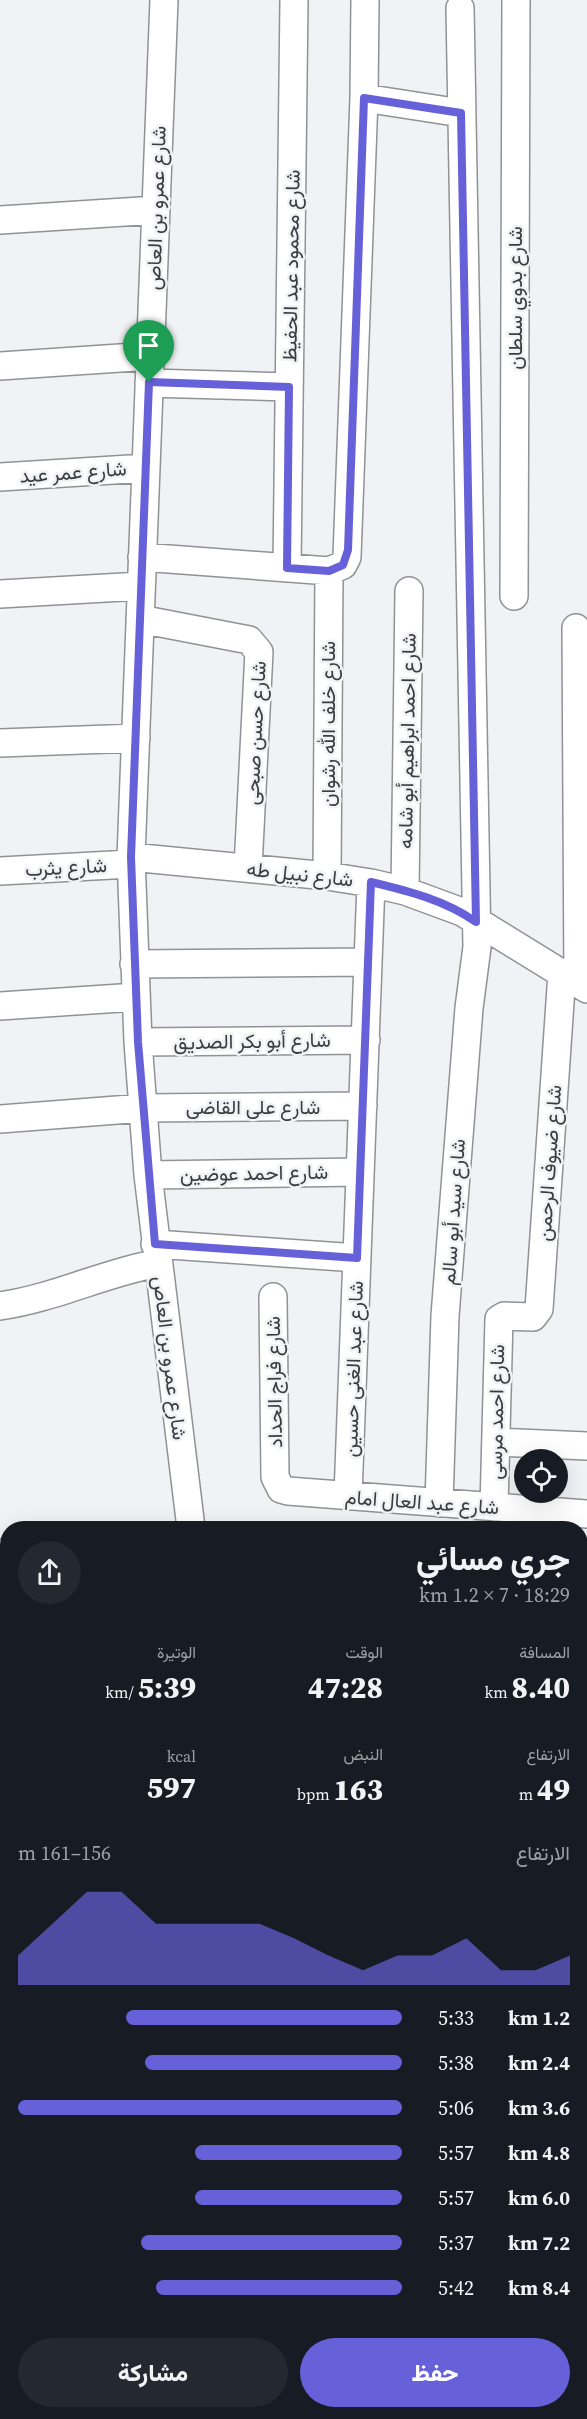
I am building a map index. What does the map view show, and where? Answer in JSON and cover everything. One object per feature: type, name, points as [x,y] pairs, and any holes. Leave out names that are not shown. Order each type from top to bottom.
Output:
[{"type":"street","name":"شارع عمرو بن العاص","points":[[164,0],[131,860],[142,1108],[157,1253],[190,1521]]},
{"type":"street","name":"شارع محمود عبد الحفيظ","points":[[287,568],[294,0]]},
{"type":"street","points":[[142,557],[329,571],[343,565],[348,550],[364,98],[365,0]]},
{"type":"street","name":"شارع بدوي سلطان","points":[[514,596],[516,0]]},
{"type":"street","name":"شارع سيد أبو سالم","points":[[439,1503],[445,1316],[469,1008],[477,947],[460,8]]},
{"type":"street","points":[[364,98],[461,113]]},
{"type":"street","points":[[0,220],[156,210]]},
{"type":"street","points":[[0,366],[150,369],[289,387]]},
{"type":"street","name":"شارع عمر عيد","points":[[0,477],[146,468]]},
{"type":"street","name":"شارع خلف الله رشوان","points":[[327,876],[329,571]]},
{"type":"street","points":[[0,594],[141,586]]},
{"type":"street","name":"شارع احمد ابراهيم أبو شامه","points":[[405,891],[410,591]]},
{"type":"street","name":"شارع حسن صبحى","points":[[140,620],[249,640],[259,652],[248,868]]},
{"type":"street","points":[[576,628],[576,982]]},
{"type":"street","points":[[0,743],[136,738]]},
{"type":"street","name":"شارع نبيل طه","points":[[131,860],[327,876],[371,882],[405,891],[453,908],[576,982]]},
{"type":"street","name":"شارع يثرب","points":[[0,871],[131,860]]},
{"type":"street","name":"شارع عبد الغنى حسين","points":[[348,1496],[371,882]]},
{"type":"street","points":[[134,964],[368,962]]},
{"type":"street","name":"شارع ضيوف الرحمن","points":[[501,1317],[533,1317],[539,1309],[576,982]]},
{"type":"street","points":[[0,1006],[136,997]]},
{"type":"street","name":"شارع أبو بكر الصديق","points":[[138,1042],[366,1040]]},
{"type":"street","name":"شارع على القاضى","points":[[0,1119],[142,1108],[363,1106]]},
{"type":"street","name":"شارع احمد عوضين","points":[[148,1174],[360,1172]]},
{"type":"street","points":[[0,1306],[47,1296],[157,1253],[357,1258]]},
{"type":"street","name":"شارع فراج الحداد","points":[[273,1297],[275,1467]]},
{"type":"street","name":"شارع احمد مرسى","points":[[494,1507],[499,1322],[501,1317]]},
{"type":"street","points":[[496,1442],[587,1446]]},
{"type":"street","name":"شارع عبد العال امام","points":[[275,1467],[277,1484],[281,1489],[288,1491],[494,1507],[555,1520],[587,1515]]},
{"type":"route","points":[[364,98],[461,113],[476,922],[462,912],[444,904],[371,882],[357,1258],[155,1244],[142,1108],[131,857],[149,382],[289,387],[287,568],[329,571],[343,565],[348,550],[364,98]]}]
